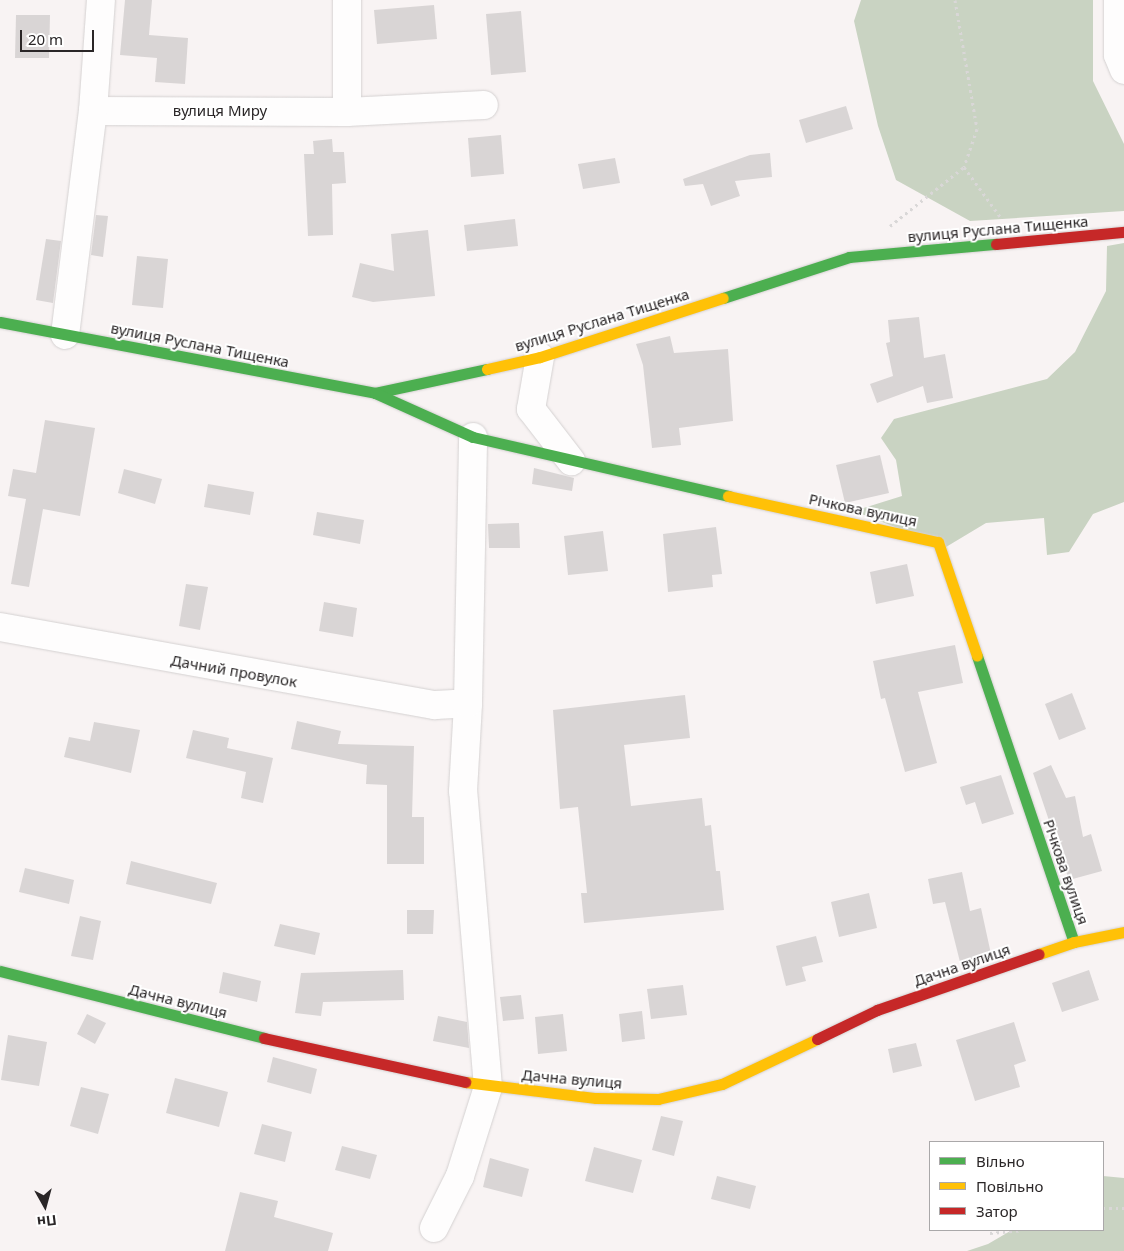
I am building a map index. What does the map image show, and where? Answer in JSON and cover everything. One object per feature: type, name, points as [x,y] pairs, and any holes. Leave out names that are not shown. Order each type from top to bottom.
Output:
[{"type":"street","points":[[65,335],[93,111],[101,0]]},
{"type":"street","points":[[347,0],[347,112]]},
{"type":"street","points":[[1118,0],[1118,55],[1124,70]]},
{"type":"street","name":"вулиця Миру","points":[[93,111],[347,112],[484,106]]},
{"type":"street","name":"вулиця Руслана Тищенка","points":[[0,322],[375,393],[540,357],[849,257],[1020,243],[1124,232]]},
{"type":"street","points":[[540,357],[530,409],[571,461]]},
{"type":"street","name":"Річкова вулиця","points":[[375,393],[473,437],[571,461],[938,542],[1074,942]]},
{"type":"street","points":[[434,1228],[460,1176],[488,1087],[463,791],[468,703],[473,437]]},
{"type":"street","name":"Дачний провулок","points":[[0,628],[436,706],[468,703]]},
{"type":"street","name":"Дачна вулиця","points":[[0,971],[253,1036],[488,1087],[596,1098],[658,1100],[722,1084],[877,1010],[1074,942],[1124,932]]},
{"type":"path","points":[[886,229],[964,167],[977,129],[955,0]]},
{"type":"path","points":[[964,167],[1020,243]]},
{"type":"path","points":[[1104,1208],[1124,1208]]},
{"type":"path","points":[[990,1233],[1011,1231]]},
{"type":"green space","points":[[861,0],[1093,0],[1093,81],[1124,144],[1124,211],[970,221],[896,180],[878,126],[854,21]]},
{"type":"green space","points":[[1124,243],[1124,502],[1093,514],[1069,552],[1047,555],[1044,518],[986,523],[946,547],[854,511],[902,496],[896,460],[881,438],[894,419],[1047,379],[1075,352],[1106,291],[1107,246]]},
{"type":"green space","points":[[1104,1176],[1124,1178],[1124,1251],[967,1251],[988,1244],[1010,1231],[1104,1231]]},
{"type":"building","points":[[125,0],[152,0],[149,35],[188,38],[185,84],[155,82],[157,58],[120,55]]},
{"type":"building","points":[[434,5],[437,39],[377,44],[374,10]]},
{"type":"building","points":[[521,11],[526,72],[491,75],[486,14]]},
{"type":"building","points":[[16,15],[50,15],[49,58],[15,58]]},
{"type":"building","points":[[846,106],[853,129],[806,143],[799,120]]},
{"type":"building","points":[[501,135],[504,174],[471,177],[468,138]]},
{"type":"building","points":[[332,139],[333,152],[344,152],[346,183],[332,184],[333,235],[308,236],[304,154],[314,154],[313,141]]},
{"type":"building","points":[[770,153],[772,177],[735,181],[740,196],[711,206],[703,184],[685,186],[683,179],[750,155]]},
{"type":"building","points":[[615,158],[620,183],[583,189],[578,164]]},
{"type":"building","points":[[96,215],[108,216],[103,257],[91,255]]},
{"type":"building","points":[[515,219],[518,246],[467,251],[464,225]]},
{"type":"building","points":[[428,230],[435,296],[373,302],[352,297],[360,263],[394,271],[391,234]]},
{"type":"building","points":[[46,239],[61,241],[53,303],[36,300]]},
{"type":"building","points":[[137,256],[168,259],[163,308],[132,305]]},
{"type":"building","points":[[919,317],[924,358],[945,354],[953,398],[927,403],[923,386],[877,403],[870,384],[893,376],[886,343],[890,342],[888,320]]},
{"type":"building","points":[[670,336],[674,353],[728,349],[733,421],[679,428],[681,445],[652,448],[643,365],[636,344]]},
{"type":"building","points":[[45,420],[95,428],[80,516],[43,509],[29,587],[11,584],[26,499],[8,496],[13,469],[36,473]]},
{"type":"building","points":[[880,455],[889,493],[845,503],[836,465]]},
{"type":"building","points":[[534,468],[574,478],[572,491],[532,484]]},
{"type":"building","points":[[124,469],[162,479],[155,504],[118,493]]},
{"type":"building","points":[[208,484],[254,492],[250,515],[204,507]]},
{"type":"building","points":[[317,512],[364,520],[360,544],[313,535]]},
{"type":"building","points":[[519,523],[520,548],[489,548],[488,524]]},
{"type":"building","points":[[716,527],[722,574],[712,575],[713,587],[668,592],[663,534]]},
{"type":"building","points":[[603,531],[608,571],[568,575],[564,536]]},
{"type":"building","points":[[907,564],[914,596],[876,604],[870,572]]},
{"type":"building","points":[[186,584],[208,587],[200,630],[179,626]]},
{"type":"building","points":[[324,602],[357,608],[353,637],[319,631]]},
{"type":"building","points":[[955,645],[963,683],[918,692],[937,763],[905,772],[885,698],[881,699],[873,661]]},
{"type":"building","points":[[1072,693],[1086,729],[1059,740],[1045,704]]},
{"type":"building","points":[[685,695],[690,738],[624,745],[631,806],[702,798],[705,826],[711,825],[716,871],[720,871],[724,910],[584,923],[581,893],[587,893],[578,807],[560,809],[553,710]]},
{"type":"building","points":[[297,721],[341,731],[338,744],[414,746],[412,817],[424,817],[424,864],[387,864],[387,785],[366,784],[367,765],[291,749]]},
{"type":"building","points":[[94,722],[140,730],[131,773],[64,757],[69,737],[90,741]]},
{"type":"building","points":[[193,730],[229,738],[227,748],[273,758],[263,803],[241,798],[246,772],[186,758]]},
{"type":"building","points":[[1051,765],[1066,798],[1075,796],[1083,837],[1091,834],[1102,871],[1069,880],[1033,773]]},
{"type":"building","points":[[1001,775],[1014,814],[982,824],[975,802],[966,805],[960,787]]},
{"type":"building","points":[[131,861],[217,883],[211,904],[126,884]]},
{"type":"building","points":[[25,868],[74,880],[69,904],[19,892]]},
{"type":"building","points":[[962,872],[970,911],[981,908],[991,954],[960,962],[945,902],[933,904],[928,879]]},
{"type":"building","points":[[869,893],[877,928],[839,937],[831,902]]},
{"type":"building","points":[[407,910],[434,910],[433,934],[407,934]]},
{"type":"building","points":[[80,916],[101,921],[93,960],[71,956]]},
{"type":"building","points":[[280,924],[320,933],[315,955],[274,946]]},
{"type":"building","points":[[816,936],[823,962],[802,967],[806,981],[786,986],[776,946]]},
{"type":"building","points":[[403,970],[404,1000],[323,1002],[321,1016],[295,1013],[301,973]]},
{"type":"building","points":[[1089,970],[1099,1000],[1062,1012],[1052,983]]},
{"type":"building","points":[[223,972],[261,981],[257,1002],[219,993]]},
{"type":"building","points":[[683,985],[687,1015],[651,1019],[647,989]]},
{"type":"building","points":[[521,995],[524,1019],[503,1021],[500,997]]},
{"type":"building","points":[[642,1011],[645,1039],[622,1042],[619,1014]]},
{"type":"building","points":[[87,1014],[106,1023],[95,1044],[77,1034]]},
{"type":"building","points":[[563,1014],[567,1051],[538,1054],[535,1017]]},
{"type":"building","points":[[438,1016],[467,1022],[469,1048],[433,1041]]},
{"type":"building","points":[[1014,1022],[1026,1061],[1014,1065],[1020,1087],[975,1101],[956,1040]]},
{"type":"building","points":[[8,1035],[47,1042],[39,1086],[1,1080]]},
{"type":"building","points":[[916,1043],[922,1066],[893,1073],[888,1049]]},
{"type":"building","points":[[273,1057],[317,1069],[311,1094],[267,1082]]},
{"type":"building","points":[[175,1078],[228,1092],[219,1127],[166,1113]]},
{"type":"building","points":[[81,1087],[109,1094],[98,1134],[70,1126]]},
{"type":"building","points":[[661,1116],[683,1121],[674,1156],[652,1150]]},
{"type":"building","points":[[262,1124],[292,1132],[285,1162],[254,1154]]},
{"type":"building","points":[[342,1146],[377,1155],[370,1179],[335,1170]]},
{"type":"building","points":[[594,1147],[642,1160],[633,1193],[585,1181]]},
{"type":"building","points":[[490,1158],[529,1169],[522,1197],[483,1187]]},
{"type":"building","points":[[717,1176],[756,1186],[750,1209],[711,1199]]},
{"type":"building","points":[[240,1192],[278,1201],[274,1217],[333,1233],[328,1251],[225,1251]]},
{"type":"traffic: fast","points":[[723,298],[849,257],[996,244]]},
{"type":"traffic: fast","points":[[0,322],[375,393],[487,369]]},
{"type":"traffic: fast","points":[[375,393],[473,437],[728,496]]},
{"type":"traffic: fast","points":[[977,656],[1074,942]]},
{"type":"traffic: fast","points":[[0,971],[264,1038]]},
{"type":"traffic: slow","points":[[487,369],[540,357],[723,298]]},
{"type":"traffic: slow","points":[[728,496],[938,542],[977,656]]},
{"type":"traffic: slow","points":[[1039,954],[1074,942],[1124,932]]},
{"type":"traffic: slow","points":[[465,1082],[596,1098],[658,1099],[722,1084],[817,1039]]},
{"type":"traffic: jam","points":[[996,244],[1124,232]]},
{"type":"traffic: jam","points":[[817,1039],[877,1010],[1039,954]]},
{"type":"traffic: jam","points":[[264,1038],[465,1082]]}]
